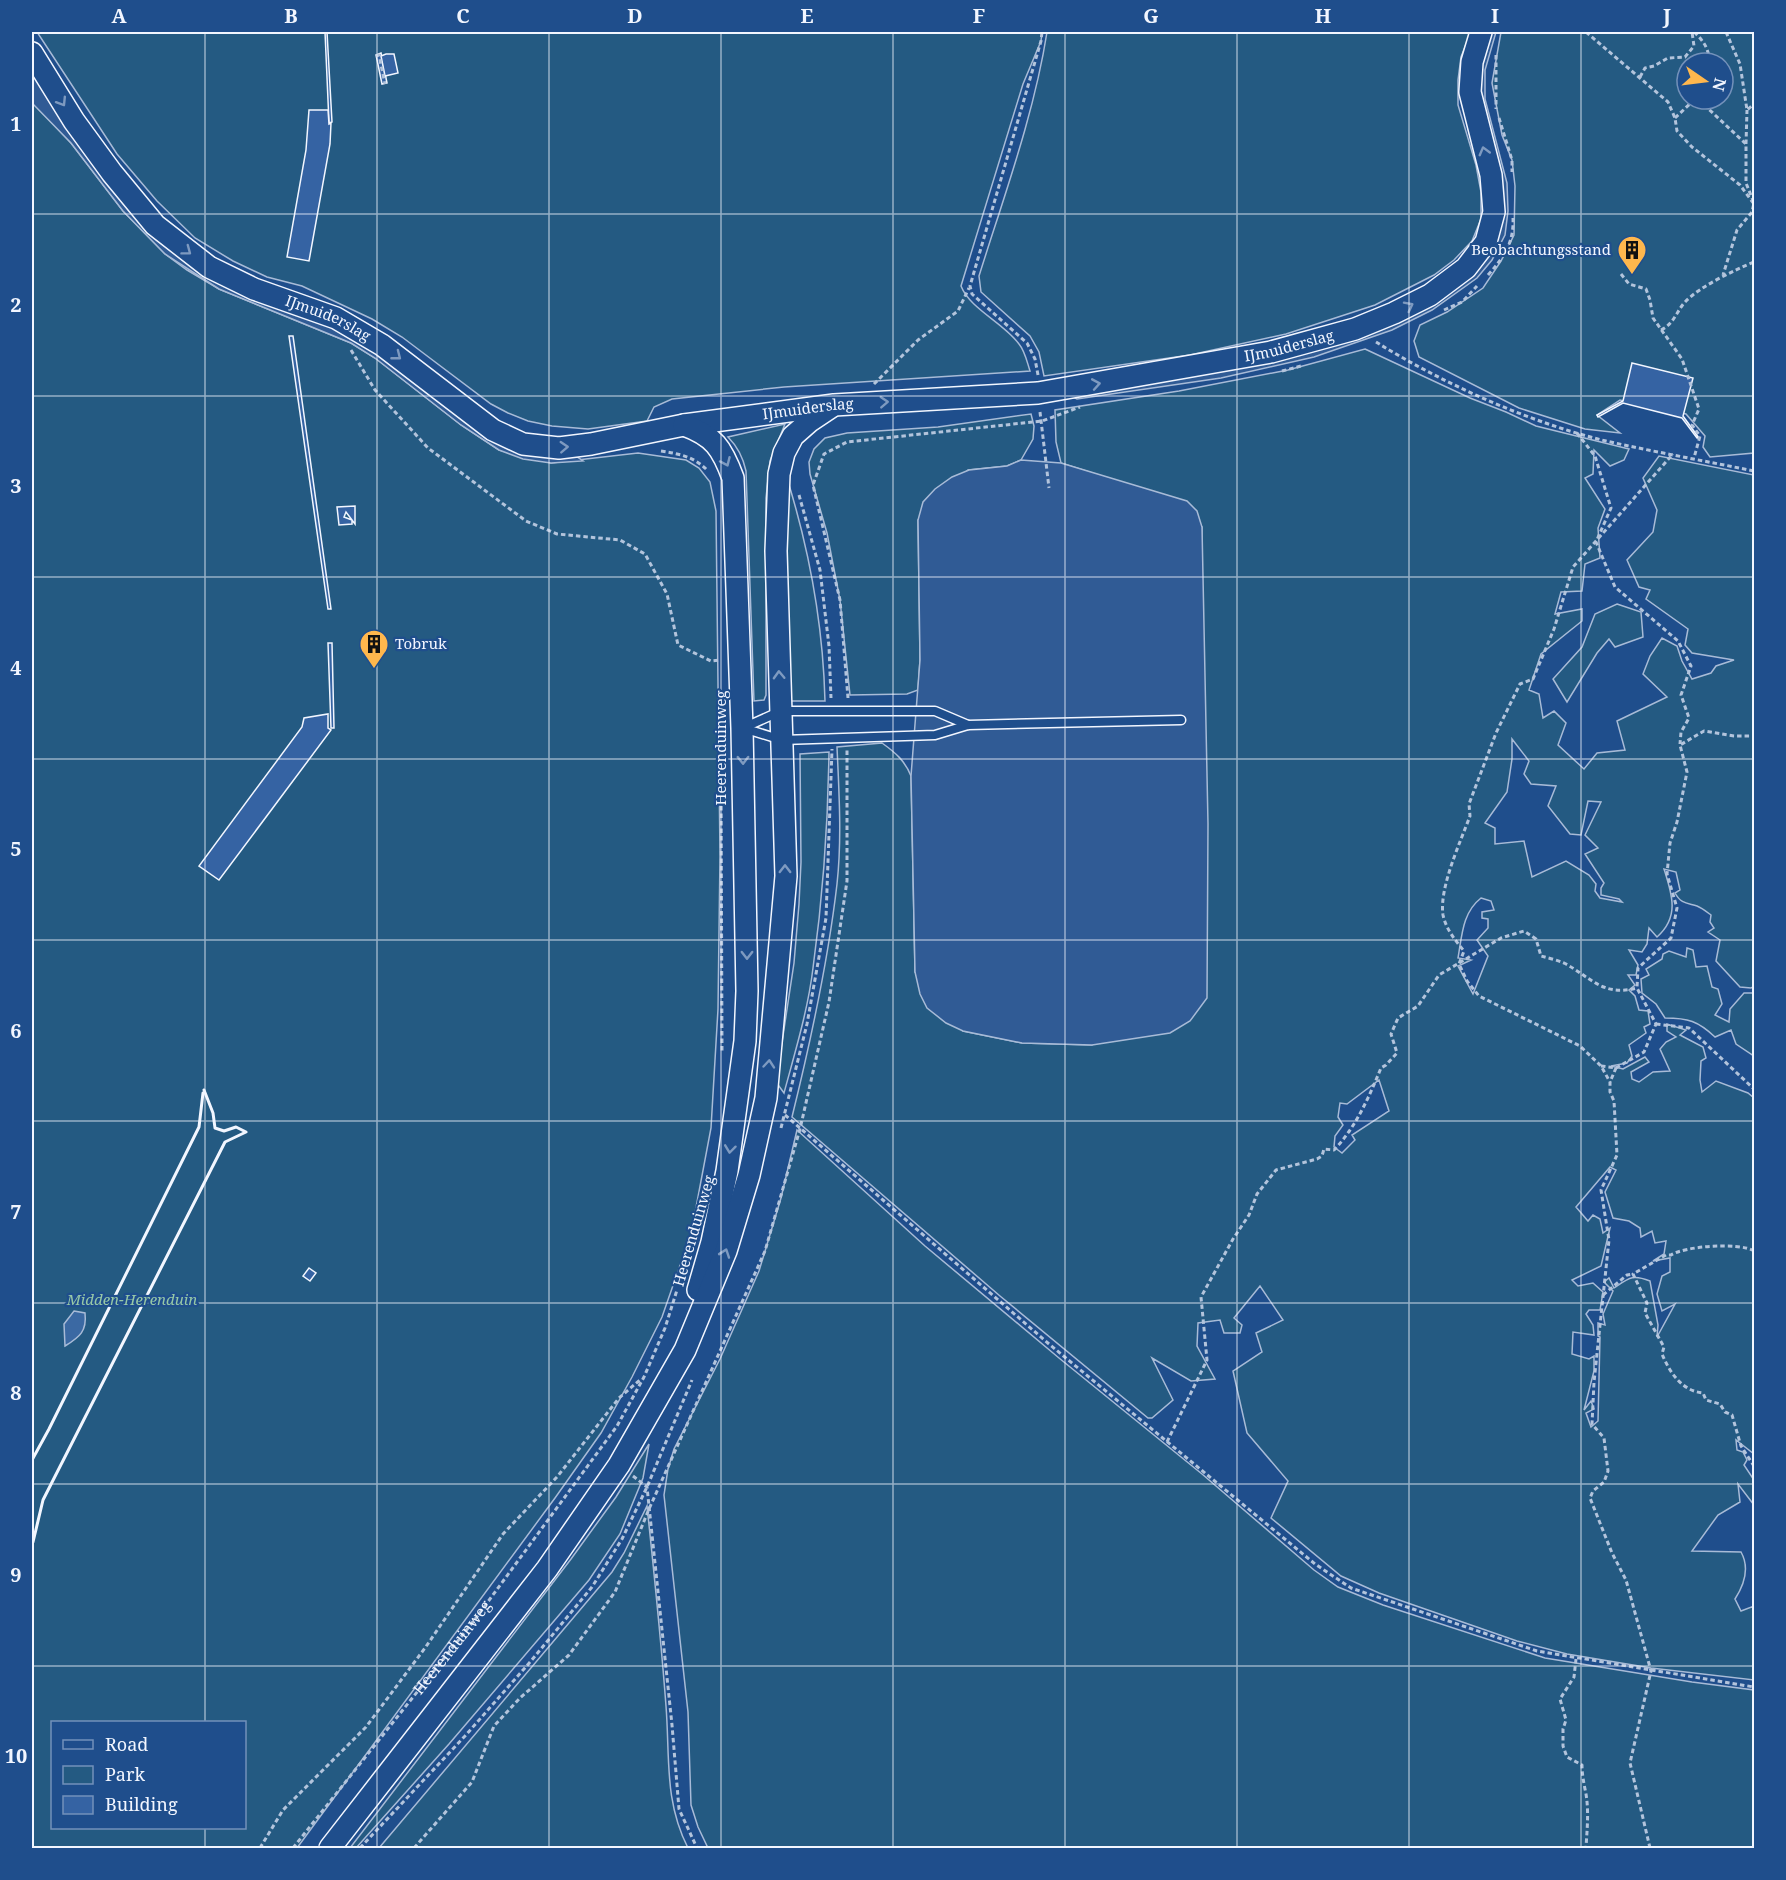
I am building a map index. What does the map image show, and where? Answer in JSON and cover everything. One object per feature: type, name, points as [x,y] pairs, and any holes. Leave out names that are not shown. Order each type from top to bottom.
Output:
[{"type":"street","name":"IJmuiderslag","points":[[32,53],[74,122],[112,173],[155,225],[179,245],[209,267],[254,289],[324,312],[382,345],[493,430],[522,444],[558,448],[684,426],[834,405],[1038,393],[1361,337],[1394,313],[1430,295],[1466,268],[1486,242],[1494,212],[1491,175],[1470,92],[1472,62],[1481,32]]},
{"type":"street","name":"Heerenduinweg","points":[[330,1848],[547,1569],[619,1465],[685,1350],[726,1251],[749,1175],[766,1098],[786,876],[776,551],[779,474],[784,453],[793,436],[834,405]]},
{"type":"street","name":"Heerenduinweg","points":[[646,1419],[676,1349],[701,1280],[721,1204],[738,1102],[745,1041],[747,991],[742,728],[733,478],[727,460],[718,447],[703,432],[684,426]]},
{"type":"lane","points":[[742,728],[781,711],[935,711],[968,725]]},
{"type":"lane","points":[[742,728],[782,740],[935,735],[968,725],[1181,720]]},
{"type":"path","points":[[871,387],[918,340],[958,311],[970,286],[1042,32]]},
{"type":"path","points":[[1586,32],[1668,102],[1675,118],[1677,131],[1692,147],[1740,185],[1754,203]]},
{"type":"path","points":[[1640,77],[1645,68],[1668,58],[1685,57],[1694,46],[1693,32]]},
{"type":"path","points":[[1693,32],[1704,41],[1707,51]]},
{"type":"path","points":[[1723,275],[1737,230],[1752,212],[1754,203],[1746,183],[1747,110],[1740,64],[1726,32]]},
{"type":"path","points":[[1496,55],[1496,110],[1512,160],[1512,182]]},
{"type":"path","points":[[376,56],[379,56],[385,84]]},
{"type":"path","points":[[1747,110],[1755,104]]},
{"type":"path","points":[[1675,118],[1682,111]]},
{"type":"path","points":[[1711,111],[1746,144]]},
{"type":"path","points":[[1485,277],[1501,261],[1514,235],[1513,213]]},
{"type":"path","points":[[1661,330],[1669,326],[1686,301],[1723,275],[1755,262]]},
{"type":"path","points":[[1621,274],[1629,284],[1646,289],[1653,318],[1682,359],[1699,409],[1692,425],[1700,436],[1694,458]]},
{"type":"path","points":[[1441,312],[1462,302],[1478,285]]},
{"type":"path","points":[[970,286],[972,294],[1028,343],[1038,374]]},
{"type":"path","points":[[1361,337],[1377,343],[1409,363],[1519,414],[1605,440],[1755,471]]},
{"type":"path","points":[[1361,337],[1377,343],[1388,338]]},
{"type":"path","points":[[350,349],[375,390],[428,448],[526,520],[557,534],[620,540],[645,554],[667,594],[678,645],[711,661],[721,660]]},
{"type":"path","points":[[1277,372],[1311,363]]},
{"type":"path","points":[[1049,488],[1042,421],[1082,406]]},
{"type":"path","points":[[1575,431],[1595,456],[1611,508],[1596,542],[1616,587],[1678,641],[1691,666],[1681,695],[1689,718],[1681,732],[1680,745],[1687,772],[1677,822],[1670,843],[1667,874],[1677,908],[1671,938],[1638,968],[1637,988],[1656,1024]]},
{"type":"path","points":[[663,452],[683,455],[700,462],[710,473]]},
{"type":"path","points":[[1610,1082],[1601,1066],[1580,1046],[1479,996],[1467,981],[1459,964],[1464,951],[1451,936],[1443,916],[1442,894],[1470,816],[1469,804],[1497,733],[1520,684],[1533,679],[1554,629],[1573,567],[1673,454]]},
{"type":"path","points":[[1680,745],[1704,731],[1734,736],[1755,736]]},
{"type":"path","name":"Heerenduinweg","points":[[722,765],[722,1059]]},
{"type":"path","points":[[1167,1442],[1207,1360],[1201,1297],[1249,1215],[1257,1194],[1276,1170],[1317,1159],[1322,1156],[1324,1149],[1334,1150],[1348,1135],[1381,1068],[1397,1053],[1391,1034],[1398,1018],[1418,1006],[1439,975],[1501,938],[1524,931],[1536,939],[1541,956],[1564,963],[1590,981],[1621,992],[1637,988]]},
{"type":"path","points":[[1650,1848],[1630,1763],[1651,1671],[1626,1580],[1612,1553],[1590,1498],[1593,1491],[1604,1482],[1608,1471],[1604,1438],[1592,1424],[1609,1240],[1601,1190],[1617,1155],[1614,1101],[1610,1092],[1610,1082],[1616,1068],[1644,1052],[1656,1024]]},
{"type":"path","points":[[1656,1024],[1689,1028],[1755,1089]]},
{"type":"path","points":[[1601,1066],[1616,1068]]},
{"type":"path","points":[[785,1115],[1049,1344],[1315,1564],[1351,1588],[1537,1651],[1755,1687]]},
{"type":"path","points":[[414,1848],[472,1782],[494,1726],[520,1698],[568,1655],[615,1592],[649,1509],[706,1387],[765,1251],[800,1129]]},
{"type":"path","points":[[1604,1295],[1627,1275],[1677,1251],[1737,1245],[1755,1251]]},
{"type":"path","points":[[1633,1274],[1647,1303],[1645,1313],[1664,1347],[1662,1354],[1669,1372],[1691,1392],[1703,1393],[1706,1400],[1719,1404],[1725,1412],[1732,1415],[1741,1446],[1755,1466]]},
{"type":"path","name":"Heerenduinweg","points":[[293,1848],[476,1618],[617,1426],[644,1377],[665,1328],[679,1285]]},
{"type":"path","points":[[260,1848],[283,1810],[366,1727],[425,1648],[503,1534],[557,1477],[618,1398],[644,1377]]},
{"type":"path","points":[[649,1509],[679,1809],[697,1848]]},
{"type":"path","points":[[1576,1658],[1574,1677],[1560,1699],[1566,1720],[1563,1729],[1563,1746],[1568,1757],[1582,1765],[1582,1784],[1586,1791],[1588,1818],[1586,1848]]},
{"type":"green space","points":[[37,32],[1042,32],[1041,41],[1023,84],[961,286],[979,309],[1013,336],[1024,353],[1030,371],[784,387],[672,399],[654,407],[647,421],[588,429],[528,421],[491,404],[402,337],[372,319],[302,286],[267,277],[233,261],[195,238],[157,201],[117,154]]},
{"type":"green space","points":[[1047,32],[1471,32],[1461,57],[1458,105],[1476,165],[1481,192],[1481,219],[1472,241],[1454,260],[1434,275],[1375,305],[1286,334],[1190,355],[1044,376],[1039,352],[1030,336],[981,292],[979,276],[1026,125]]},
{"type":"green space","points":[[1501,32],[1754,32],[1754,453],[1710,457],[1703,447],[1705,436],[1686,414],[1620,400],[1597,415],[1620,433],[1585,429],[1519,408],[1419,357],[1414,341],[1420,325],[1447,312],[1483,288],[1501,261],[1514,235],[1515,186],[1512,160],[1502,135],[1492,83]]},
{"type":"green space","name":"Midden-Herenduin","points":[[32,102],[71,143],[123,211],[165,254],[187,270],[219,289],[351,343],[375,358],[461,425],[499,450],[551,463],[638,453],[686,460],[699,468],[710,482],[716,511],[720,856],[718,1009],[711,1128],[691,1234],[662,1317],[601,1433],[297,1848],[32,1848]]},
{"type":"green space","points":[[1365,349],[1536,426],[1629,449],[1624,460],[1610,466],[1594,450],[1593,474],[1585,478],[1605,509],[1598,528],[1600,558],[1585,564],[1582,591],[1561,592],[1555,614],[1582,609],[1582,621],[1541,654],[1529,690],[1539,694],[1543,718],[1554,711],[1566,723],[1558,745],[1584,769],[1597,753],[1625,750],[1617,721],[1667,697],[1643,674],[1650,656],[1662,638],[1677,646],[1692,679],[1711,673],[1716,666],[1734,660],[1692,653],[1685,645],[1688,629],[1646,599],[1650,590],[1639,587],[1627,560],[1653,532],[1657,510],[1643,478],[1659,456],[1754,475],[1754,986],[1740,987],[1716,961],[1720,940],[1708,932],[1714,928],[1710,922],[1711,915],[1680,899],[1675,893],[1680,890],[1676,872],[1664,869],[1670,887],[1672,905],[1669,921],[1657,937],[1649,928],[1647,944],[1642,952],[1629,950],[1638,965],[1636,975],[1628,975],[1635,985],[1629,990],[1635,996],[1639,1010],[1648,1011],[1650,1024],[1644,1027],[1646,1033],[1629,1045],[1632,1056],[1627,1063],[1611,1066],[1623,1069],[1645,1057],[1649,1062],[1631,1072],[1632,1079],[1639,1082],[1653,1072],[1670,1071],[1660,1049],[1666,1042],[1676,1037],[1667,1031],[1667,1024],[1686,1030],[1680,1035],[1703,1047],[1706,1058],[1701,1061],[1702,1092],[1716,1081],[1748,1093],[1754,1098],[1754,1454],[1736,1440],[1737,1450],[1743,1452],[1747,1460],[1744,1465],[1754,1480],[1754,1505],[1738,1484],[1740,1502],[1718,1515],[1692,1551],[1741,1552],[1744,1558],[1745,1576],[1735,1599],[1741,1611],[1754,1606],[1754,1680],[1651,1668],[1567,1654],[1517,1641],[1379,1593],[1341,1576],[1271,1518],[1288,1481],[1247,1433],[1233,1371],[1262,1352],[1256,1333],[1283,1320],[1260,1286],[1234,1318],[1242,1325],[1240,1333],[1224,1333],[1220,1320],[1198,1323],[1197,1346],[1215,1379],[1191,1381],[1152,1358],[1173,1400],[1152,1418],[1148,1418],[1000,1296],[792,1117],[818,1001],[837,884],[840,833],[837,747],[882,743],[900,758],[911,776],[915,972],[963,1031],[1022,1043],[1092,1045],[1202,596],[1202,527],[1111,479],[1061,463],[1056,442],[1055,410],[1179,391],[1288,370]],"holes":[[[1512,739],[1529,761],[1524,774],[1531,784],[1556,786],[1548,806],[1570,834],[1581,835],[1588,801],[1601,802],[1585,835],[1598,848],[1585,854],[1604,883],[1601,895],[1619,899],[1622,902],[1600,898],[1595,891],[1596,884],[1589,875],[1566,861],[1532,877],[1524,841],[1495,844],[1495,828],[1485,823],[1507,792],[1512,759]],[[1481,898],[1491,901],[1494,910],[1482,912],[1482,918],[1488,919],[1488,928],[1477,940],[1488,956],[1473,994],[1458,966],[1471,960],[1458,958],[1466,918]],[[1379,1080],[1389,1111],[1352,1135],[1355,1140],[1342,1153],[1334,1147],[1335,1136],[1343,1125],[1338,1117],[1340,1103],[1347,1104]],[[1610,1167],[1616,1170],[1605,1192],[1613,1218],[1629,1221],[1640,1228],[1641,1237],[1652,1231],[1655,1243],[1666,1241],[1664,1254],[1653,1261],[1670,1258],[1670,1272],[1662,1276],[1657,1294],[1662,1311],[1675,1304],[1657,1337],[1658,1325],[1650,1281],[1631,1278],[1614,1288],[1609,1278],[1604,1282],[1613,1291],[1603,1314],[1605,1325],[1598,1323],[1598,1336],[1600,1337],[1598,1421],[1591,1427],[1586,1413],[1594,1409],[1591,1401],[1584,1410],[1594,1371],[1594,1356],[1589,1359],[1572,1354],[1573,1332],[1594,1335],[1593,1325],[1586,1314],[1589,1310],[1600,1310],[1603,1292],[1593,1283],[1578,1286],[1572,1280],[1601,1266],[1610,1228],[1603,1233],[1600,1219],[1593,1215],[1588,1221],[1576,1207]]]},
{"type":"green space","points":[[1031,414],[1034,426],[1033,439],[1021,460],[1007,466],[968,470],[918,520],[920,660],[918,690],[907,694],[850,695],[840,600],[827,533],[810,474],[809,462],[814,449],[825,438],[847,433],[938,427]]},
{"type":"green space","points":[[785,424],[770,461],[766,498],[766,695],[764,700],[754,701],[746,471],[740,452],[728,437]]},
{"type":"green space","points":[[786,475],[802,530],[818,615],[825,701],[790,701]]},
{"type":"green space","points":[[1617,604],[1641,612],[1643,637],[1615,647],[1609,639],[1597,653],[1567,702],[1553,679],[1582,647],[1595,614]]},
{"type":"green space","points":[[829,752],[820,914],[811,984],[784,1093],[776,1082],[794,963],[799,904],[800,754]]},
{"type":"green space","points":[[1687,948],[1693,950],[1696,967],[1707,966],[1712,987],[1718,989],[1722,1004],[1715,1015],[1729,1022],[1730,1009],[1744,993],[1754,993],[1754,1056],[1736,1044],[1731,1030],[1715,1037],[1703,1027],[1692,1022],[1665,1018],[1656,1004],[1642,993],[1641,979],[1649,975],[1646,969],[1662,959],[1663,954],[1669,951],[1686,957]]},
{"type":"green space","points":[[797,1130],[925,1246],[1202,1474],[1314,1570],[1338,1587],[1383,1605],[1545,1658],[1754,1690],[1754,1848],[708,1848],[691,1805],[688,1712],[664,1495],[674,1449],[720,1359],[759,1271],[781,1198]]},
{"type":"green space","points":[[649,1444],[643,1478],[620,1534],[589,1580],[449,1744],[356,1848],[350,1848],[571,1559],[616,1497]]},
{"type":"green space","points":[[647,1506],[664,1681],[672,1796],[680,1830],[688,1848],[379,1848],[612,1572]]},
{"type":"shaded area","points":[[1489,32],[1496,32],[1485,70],[1485,99],[1507,183],[1508,211],[1505,235],[1492,260],[1477,278],[1432,310],[1392,330],[1314,357],[1221,378],[1077,399],[1062,392],[1292,353],[1486,255],[1477,80]]},
{"type":"shaded area","points":[[32,62],[165,241],[329,321],[484,428],[570,452],[583,461],[551,463],[523,459],[499,450],[461,425],[375,358],[351,343],[219,289],[165,254],[123,211],[71,143],[33,104]]},
{"type":"shaded area","points":[[1021,460],[1061,463],[1187,501],[1197,511],[1202,527],[1208,824],[1207,998],[1190,1021],[1170,1033],[1092,1045],[1022,1043],[963,1031],[946,1023],[927,1008],[920,994],[915,972],[911,776],[920,660],[918,520],[923,502],[935,489],[952,477],[969,470],[1007,466]]},
{"type":"shaded area","points":[[74,1311],[85,1313],[84,1329],[75,1340],[65,1346],[64,1324]]},
{"type":"building","points":[[325,32],[327,32],[332,122],[329,123]]},
{"type":"building","points":[[381,53],[387,83],[382,84],[376,55]]},
{"type":"building","points":[[394,54],[398,73],[385,76],[381,56]]},
{"type":"building","points":[[309,110],[328,110],[329,124],[331,123],[330,144],[309,261],[287,257],[306,150]]},
{"type":"building","points":[[289,336],[293,336],[331,609],[328,609]]},
{"type":"building","points":[[1632,363],[1693,378],[1683,416],[1699,438],[1682,418],[1623,403],[1598,417],[1597,415],[1623,401]]},
{"type":"building","points":[[355,506],[355,524],[352,520],[352,524],[339,525],[337,507]],"holes":[[[346,512],[352,520],[344,517]]]},
{"type":"building","points":[[328,643],[332,643],[334,728],[331,728]]},
{"type":"building","points":[[328,714],[328,728],[331,730],[219,880],[199,866],[302,727],[304,718]]},
{"type":"building","points":[[309,1268],[316,1273],[310,1281],[303,1276]]},
{"type":"wall","points":[[32,1541],[43,1500],[225,1142],[246,1132],[236,1127],[224,1131],[215,1128],[213,1113],[204,1090]]},
{"type":"wall","points":[[32,1460],[199,1127],[203,1093]]},
{"type":"place","name":"Beobachtungsstand","points":[[1632,276]]},
{"type":"place","name":"Tobruk","points":[[374,670]]}]
